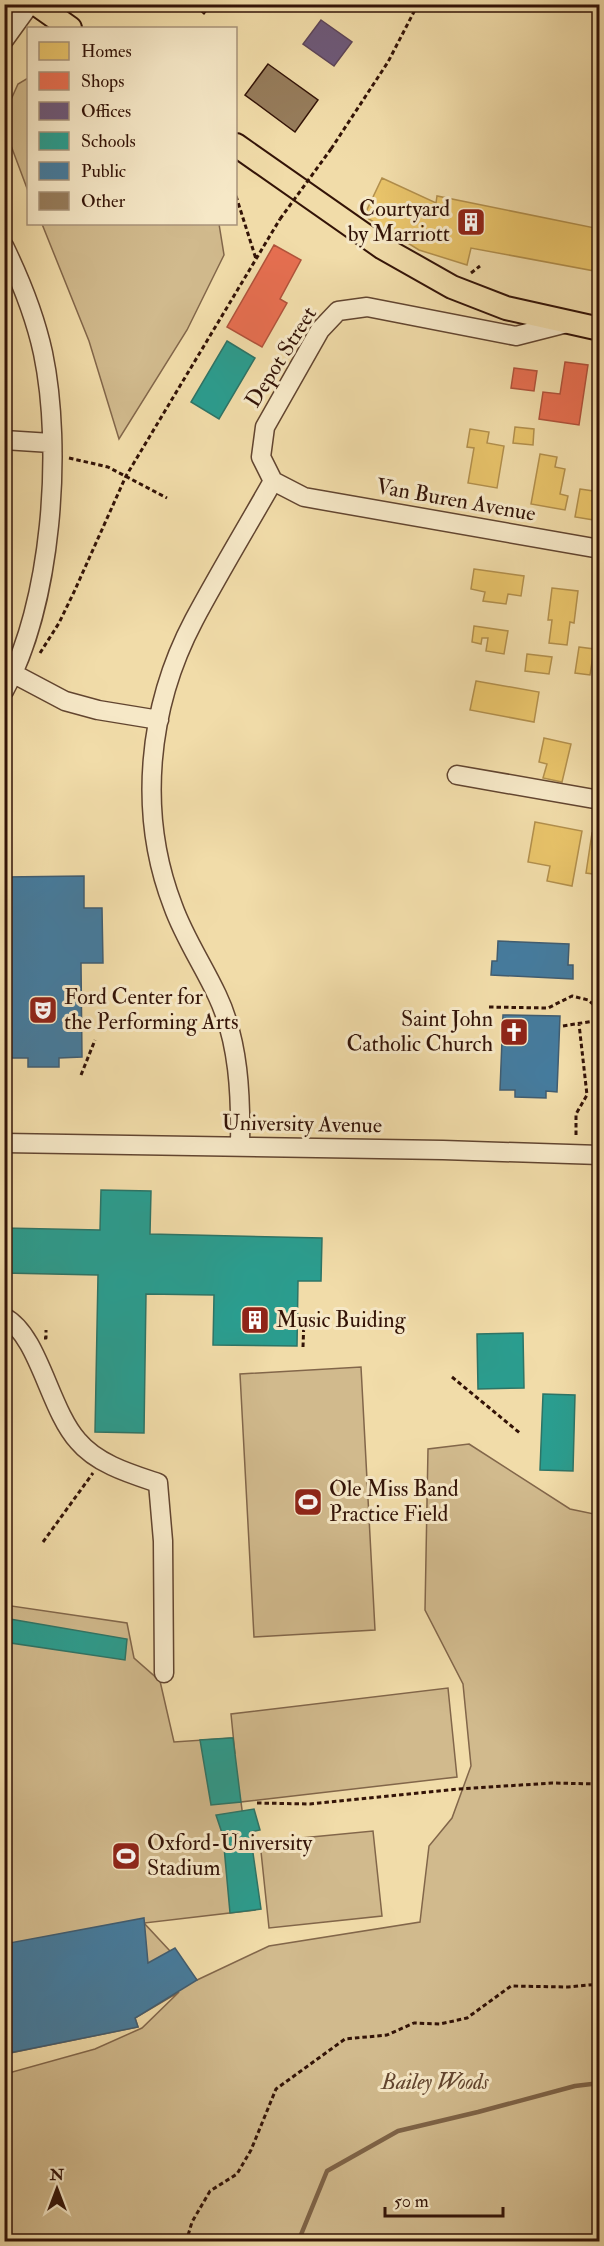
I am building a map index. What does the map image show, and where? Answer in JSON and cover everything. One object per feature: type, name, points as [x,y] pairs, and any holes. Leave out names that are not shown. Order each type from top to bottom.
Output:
[{"type":"main road","points":[[36,4],[69,27]]},
{"type":"main road","points":[[237,146],[383,248],[452,287],[506,308],[600,329]]},
{"type":"street","points":[[4,40],[30,4]]},
{"type":"street","points":[[4,246],[20,279],[43,352],[56,450],[50,514],[30,654],[4,691]]},
{"type":"street","name":"Depot Street","points":[[273,482],[261,457],[265,428],[320,330],[338,310],[367,307],[516,336],[567,323]]},
{"type":"street","points":[[4,440],[56,450]]},
{"type":"street","points":[[240,1146],[241,1106],[230,1032],[218,996],[197,960],[172,906],[159,861],[152,817],[152,777],[155,735],[177,659],[193,621],[273,482]]},
{"type":"street","name":"Van Buren Avenue","points":[[273,482],[304,497],[600,549]]},
{"type":"street","points":[[14,674],[65,701],[98,710],[159,720]]},
{"type":"street","points":[[457,776],[600,801]]},
{"type":"street","name":"University Avenue","points":[[4,1143],[600,1155]]},
{"type":"street","points":[[4,1317],[12,1321],[22,1332],[35,1356],[60,1417],[78,1443],[103,1461],[130,1474],[158,1483],[163,1540],[164,1673]]},
{"type":"path","points":[[30,654],[59,623],[126,476],[255,259],[388,62],[418,4]]},
{"type":"path","points":[[237,199],[255,259]]},
{"type":"path","points":[[465,278],[480,266]]},
{"type":"path","points":[[56,450],[126,476],[167,498]]},
{"type":"path","points":[[489,1007],[548,1008],[572,996],[588,1000],[600,1010]]},
{"type":"path","points":[[563,1026],[600,1020]]},
{"type":"path","points":[[576,1135],[576,1114],[587,1095],[579,1024]]},
{"type":"path","points":[[81,1075],[95,1040]]},
{"type":"path","points":[[303,1347],[304,1319]]},
{"type":"path","points":[[452,1377],[521,1434]]},
{"type":"path","points":[[43,1542],[103,1461]]},
{"type":"path","points":[[257,1803],[310,1804],[459,1789],[552,1783],[600,1784]]},
{"type":"path","points":[[186,2241],[192,2222],[210,2191],[237,2174],[251,2150],[276,2089],[345,2039],[387,2035],[414,2023],[440,2024],[467,2018],[511,1986],[600,1984]]},
{"type":"green space","points":[[27,79],[27,188],[4,127],[5,113],[18,84]]},
{"type":"green space","points":[[42,225],[219,225],[224,255],[187,330],[119,439],[89,341]]},
{"type":"green space","name":"Ole Miss Band Practice Field","points":[[361,1367],[375,1630],[254,1637],[240,1374]]},
{"type":"green space","name":"Bailey Woods","points":[[469,1444],[570,1509],[599,1515],[599,2241],[5,2241],[5,2074],[95,2049],[142,2028],[179,1992],[135,2018],[138,2027],[5,2054],[5,1605],[127,1623],[134,1658],[160,1681],[174,1742],[233,1738],[235,1754],[231,1714],[448,1688],[457,1777],[241,1802],[255,1910],[144,1923],[197,1980],[269,1946],[420,1922],[429,1846],[452,1818],[471,1766],[463,1684],[425,1610],[428,1449]]},
{"type":"green space","points":[[373,1831],[382,1916],[269,1928],[260,1842]]},
{"type":"building: Homes","name":"Courtyard by Marriott","points":[[382,178],[436,203],[437,196],[600,229],[600,272],[471,248],[467,265],[419,250],[364,216]]},
{"type":"building: Homes","points":[[515,427],[534,429],[533,445],[513,443]]},
{"type":"building: Homes","points":[[470,429],[489,432],[487,443],[504,446],[497,488],[468,483],[474,448],[467,447]]},
{"type":"building: Homes","points":[[540,454],[557,457],[555,467],[565,469],[560,494],[568,496],[565,510],[531,504]]},
{"type":"building: Homes","points":[[580,489],[600,492],[600,521],[575,517]]},
{"type":"building: Homes","points":[[474,569],[524,576],[521,596],[508,594],[506,604],[483,601],[485,592],[471,589]]},
{"type":"building: Homes","points":[[552,588],[578,591],[574,623],[570,622],[567,645],[549,643],[552,620],[548,620]]},
{"type":"building: Homes","points":[[474,626],[508,631],[504,654],[486,651],[488,638],[482,638],[481,644],[472,642]]},
{"type":"building: Homes","points":[[579,647],[594,649],[590,675],[575,673]]},
{"type":"building: Homes","points":[[527,654],[552,657],[549,674],[525,671]]},
{"type":"building: Homes","points":[[476,681],[539,692],[534,722],[470,710]]},
{"type":"building: Homes","points":[[544,738],[571,744],[562,782],[543,778],[547,764],[539,762]]},
{"type":"building: Homes","points":[[535,822],[582,831],[572,886],[547,881],[550,866],[528,862]]},
{"type":"building: Homes","points":[[592,833],[600,834],[600,875],[586,873]]},
{"type":"building: Shops","points":[[274,245],[301,260],[280,299],[287,303],[262,347],[227,327]]},
{"type":"building: Shops","points":[[565,362],[588,365],[579,425],[539,419],[543,392],[560,394]]},
{"type":"building: Shops","points":[[514,368],[537,371],[534,391],[511,388]]},
{"type":"building: Offices","points":[[321,20],[352,42],[334,66],[303,44]]},
{"type":"building: Schools","points":[[227,341],[255,358],[219,419],[191,402]]},
{"type":"building: Schools","name":"Music Buiding","points":[[101,1190],[151,1191],[150,1234],[322,1238],[321,1281],[298,1281],[297,1346],[213,1345],[214,1295],[146,1294],[144,1433],[95,1432],[98,1275],[4,1273],[4,1228],[100,1230]]},
{"type":"building: Schools","points":[[523,1333],[524,1388],[478,1389],[477,1334]]},
{"type":"building: Schools","points":[[543,1394],[575,1395],[573,1471],[540,1470]]},
{"type":"building: Schools","points":[[4,1618],[127,1639],[125,1660],[4,1642]]},
{"type":"building: Schools","points":[[233,1738],[241,1802],[211,1805],[200,1740]]},
{"type":"building: Schools","points":[[254,1809],[260,1830],[250,1832],[261,1909],[230,1913],[223,1836],[216,1815]]},
{"type":"building: Public","name":"Ford Center for the Performing Arts","points":[[84,876],[84,908],[102,908],[103,963],[81,963],[82,1057],[59,1058],[59,1067],[28,1067],[28,1058],[4,1058],[4,877]]},
{"type":"building: Public","points":[[498,941],[569,944],[568,965],[573,965],[573,979],[491,975],[492,961],[497,961]]},
{"type":"building: Public","name":"Saint John Catholic Church","points":[[503,1015],[560,1016],[557,1092],[546,1091],[546,1098],[515,1097],[515,1090],[500,1090]]},
{"type":"building: Public","points":[[144,1918],[148,1963],[175,1948],[197,1980],[135,2018],[138,2027],[4,2054],[4,1944]]},
{"type":"building: Other","points":[[193,4],[212,4],[204,14]]},
{"type":"building: Other","points":[[268,64],[318,100],[295,132],[245,95]]},
{"type":"waterway","points":[[298,2242],[327,2171],[398,2131],[575,2086],[600,2083]]},
{"type":"place","name":"Courtyard by Marriott","points":[[471,222]]},
{"type":"place","name":"Ford Center for the Performing Arts","points":[[43,1010]]},
{"type":"place","name":"Saint John Catholic Church","points":[[514,1032]]},
{"type":"place","name":"Music Buiding","points":[[255,1320]]},
{"type":"place","name":"Ole Miss Band Practice Field","points":[[308,1502]]},
{"type":"place","name":"Oxford-University Stadium","points":[[126,1856]]}]
